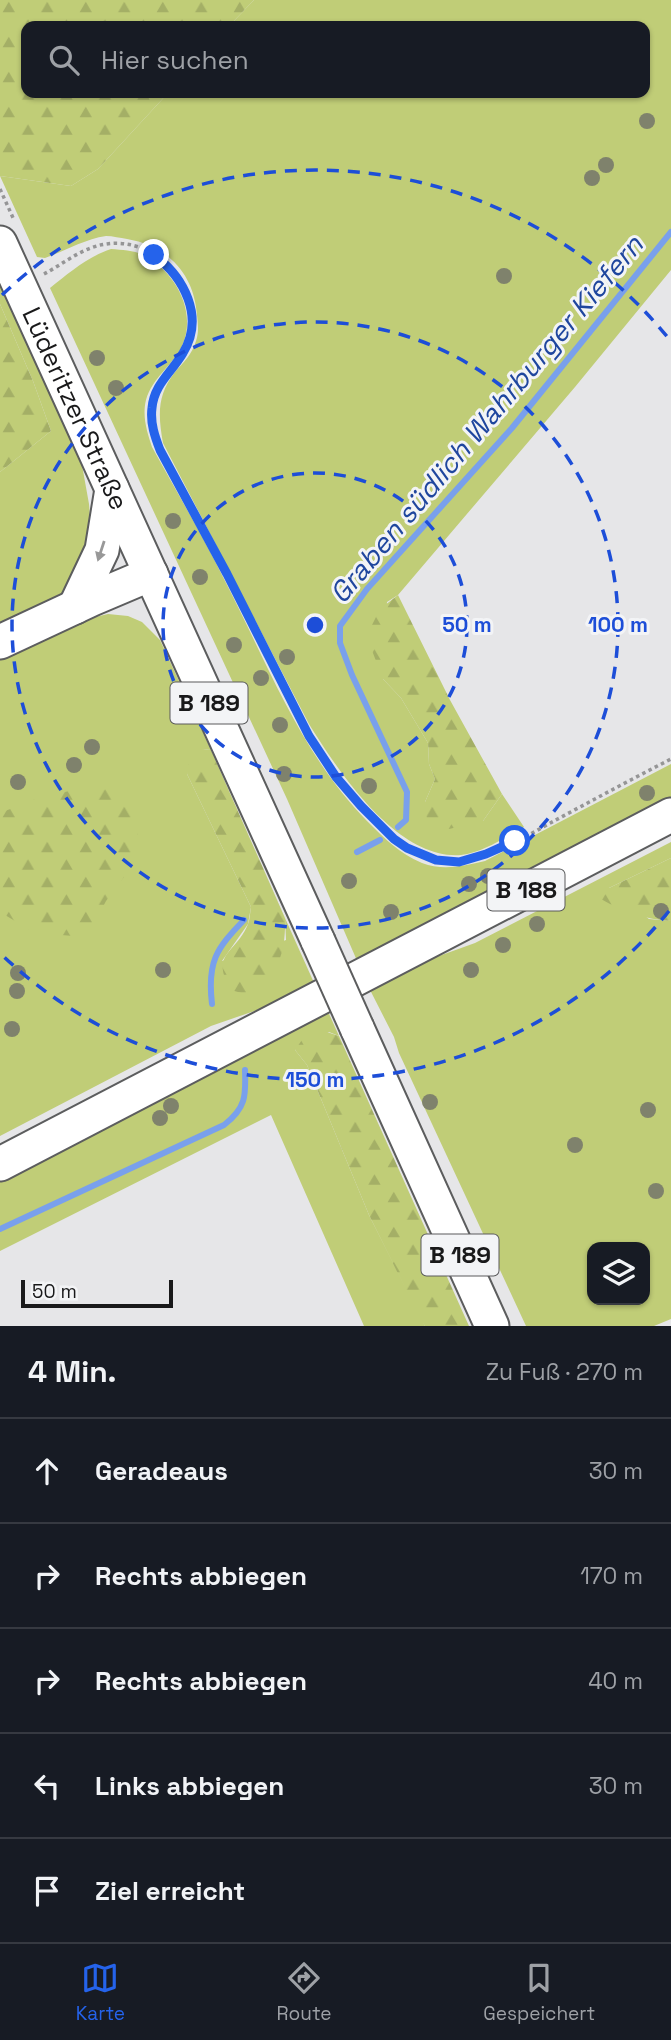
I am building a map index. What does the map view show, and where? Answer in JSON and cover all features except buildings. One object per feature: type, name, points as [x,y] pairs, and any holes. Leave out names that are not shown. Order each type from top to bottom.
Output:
[{"type":"main road","name":"Lüderitzer Straße","points":[[0,243],[150,574]]},
{"type":"main road","points":[[75,607],[102,550],[113,489]]},
{"type":"main road","points":[[0,642],[150,574]]},
{"type":"main road","name":"B 189","points":[[150,574],[492,1326]]},
{"type":"main road","name":"B 188","points":[[4,1159],[668,818]]},
{"type":"path","points":[[19,285],[89,249],[106,244],[125,244],[154,255],[168,265],[181,281],[189,299],[192,324],[189,342],[184,353],[160,383],[152,407],[153,432],[309,736],[336,777],[394,839],[418,854],[436,860],[459,862],[515,841],[671,759]]},
{"type":"green space","points":[[0,0],[254,0],[234,21],[21,21],[21,98],[163,98],[98,169],[71,186],[0,176]]},
{"type":"green space","points":[[254,0],[671,0],[671,270],[398,595],[387,602],[383,679],[401,698],[428,743],[429,764],[435,779],[425,802],[483,821],[502,794],[524,827],[469,854],[437,853],[414,843],[392,828],[372,809],[336,765],[309,724],[163,443],[160,423],[162,397],[169,381],[192,350],[198,334],[195,300],[184,275],[176,264],[155,248],[111,236],[90,240],[45,258],[37,257],[0,176],[71,186],[98,169],[163,98],[650,98],[650,21],[234,21]]},
{"type":"green space","points":[[111,249],[135,252],[154,262],[173,281],[180,293],[187,319],[182,346],[153,385],[146,400],[146,424],[152,447],[216,562],[286,706],[322,766],[373,827],[393,845],[422,863],[454,867],[485,861],[671,764],[671,800],[358,963],[287,799],[50,288],[86,261]]},
{"type":"green space","points":[[0,274],[67,422],[82,465],[92,539],[68,591],[48,604],[0,627],[0,472],[51,431],[0,304]]},
{"type":"green space","points":[[0,304],[51,431],[0,472]]},
{"type":"green space","points":[[398,595],[450,700],[502,794],[483,821],[449,829],[427,822],[425,802],[435,779],[429,764],[428,743],[401,698],[383,679],[371,648],[372,625],[380,609]]},
{"type":"green space","points":[[108,614],[128,616],[142,622],[160,640],[211,750],[203,749],[187,774],[251,907],[248,924],[222,961],[286,940],[285,918],[315,985],[283,1001],[211,1026],[0,1136],[0,656],[91,618]]},
{"type":"green space","points":[[195,750],[211,750],[285,918],[284,943],[278,964],[265,981],[245,994],[231,990],[223,968],[227,954],[248,924],[251,907],[187,774],[189,760]]},
{"type":"green space","points":[[81,788],[121,790],[141,809],[133,865],[106,901],[87,937],[35,933],[0,912],[0,813],[33,800]]},
{"type":"green space","points":[[671,842],[671,858],[609,888],[649,919],[671,921],[671,1319],[654,1326],[526,1326],[368,986],[414,965],[475,943]]},
{"type":"green space","points":[[671,858],[671,921],[635,914],[601,899],[609,888]]},
{"type":"green space","points":[[326,1007],[339,1036],[329,1032],[295,1050],[307,1065],[369,1215],[425,1326],[364,1326],[271,1115],[0,1251],[0,1177]]},
{"type":"green space","points":[[318,1029],[339,1036],[469,1326],[425,1326],[422,1322],[369,1215],[307,1065],[295,1050],[304,1037]]},
{"type":"waterway","name":"Graben südlich Wahrburger Kiefern","points":[[398,827],[406,820],[407,792],[352,675],[340,643],[340,626],[367,589],[512,428],[671,232]]},
{"type":"waterway","name":"Graben südlich Wahrburger Kiefern","points":[[357,852],[380,840]]},
{"type":"waterway","name":"Graben südlich Wahrburger Kiefern","points":[[212,1004],[211,977],[216,957],[226,939],[244,920]]},
{"type":"waterway","name":"Graben südlich Wahrburger Kiefern","points":[[0,1229],[224,1125],[241,1107],[245,1070]]},
{"type":"route","points":[[154,255],[168,265],[186,290],[192,324],[184,353],[160,383],[155,395],[152,407],[153,432],[309,736],[336,777],[361,806],[394,839],[418,854],[436,860],[459,862],[515,841]]}]
